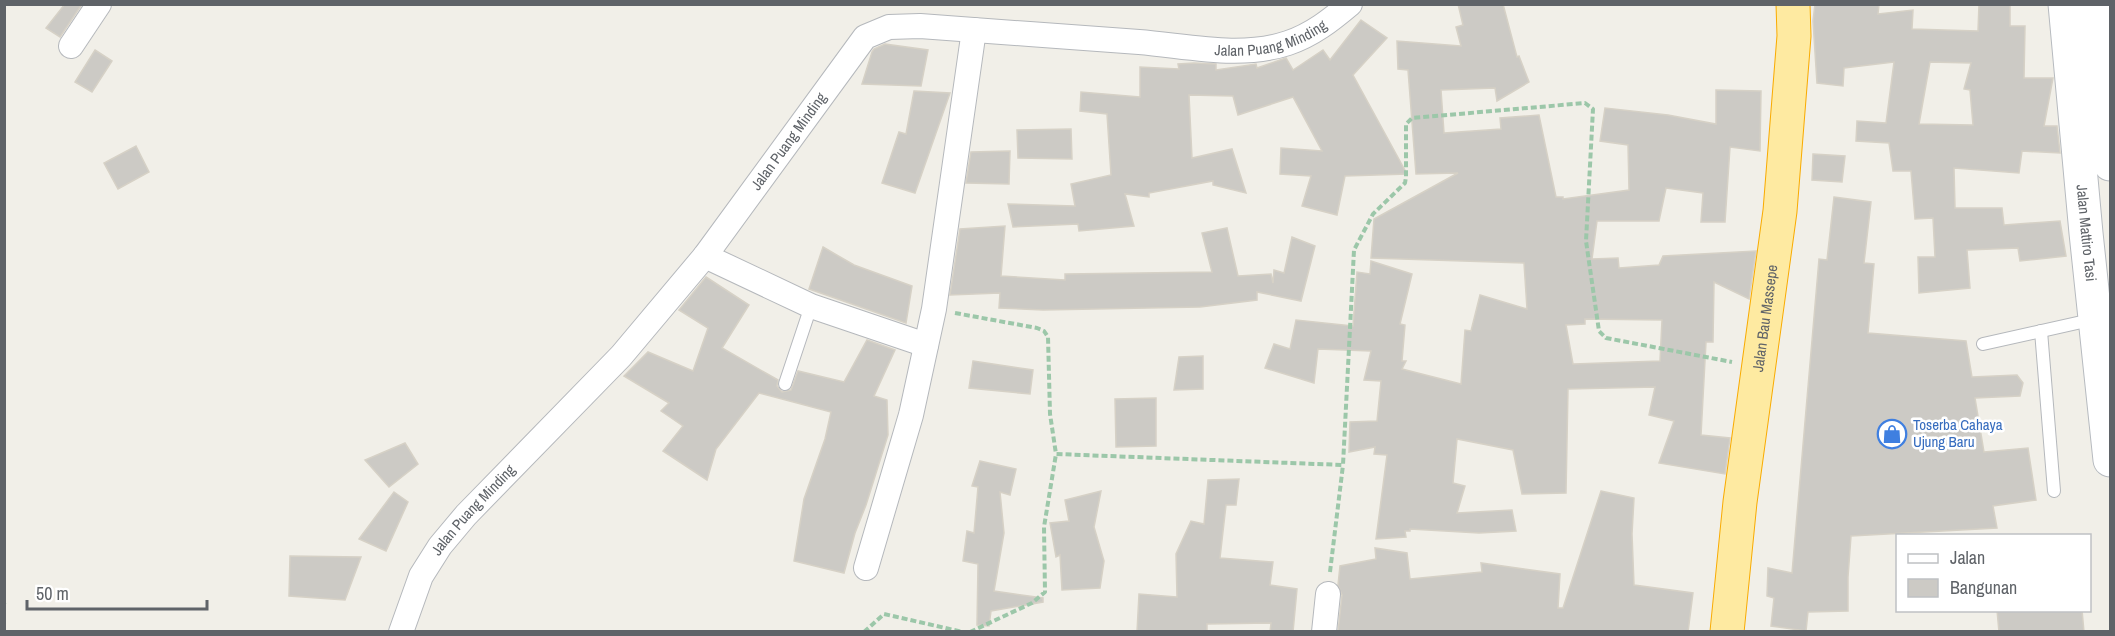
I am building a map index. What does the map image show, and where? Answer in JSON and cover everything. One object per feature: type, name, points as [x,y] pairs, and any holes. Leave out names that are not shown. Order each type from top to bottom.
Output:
[{"type":"highway","name":"Jalan Bau Massepe","points":[[1727,632],[1740,502],[1780,211],[1794,36],[1793,4]]},
{"type":"main road","name":"Jalan Mattiro Tasi","points":[[2065,4],[2088,95],[2110,164]]},
{"type":"main road","name":"Jalan Mattiro Tasi","points":[[2096,4],[2088,95],[2096,319],[2110,460]]},
{"type":"street","points":[[71,46],[99,4]]},
{"type":"street","name":"Jalan Puang Minding","points":[[401,632],[421,576],[440,546],[466,515],[621,356],[705,256],[865,37],[889,27],[920,26],[1140,42],[1210,50],[1252,50],[1287,43],[1313,32],[1350,4]]},
{"type":"street","points":[[866,568],[911,415],[934,309],[974,30]]},
{"type":"street","points":[[705,256],[811,306],[926,345]]},
{"type":"street","points":[[1324,632],[1328,594]]},
{"type":"lane","points":[[785,384],[811,306]]},
{"type":"lane","points":[[1983,344],[2096,319]]},
{"type":"lane","points":[[2041,331],[2054,491]]},
{"type":"path","points":[[1328,594],[1343,465],[1354,250],[1373,214],[1405,183],[1406,124],[1412,118],[1590,105],[1593,109],[1586,241],[1599,331],[1606,338],[1758,367]]},
{"type":"path","points":[[934,309],[1044,331],[1048,337],[1050,414],[1056,454],[1044,527],[1045,592],[1032,603],[970,632]]},
{"type":"path","points":[[1056,454],[1343,465]]},
{"type":"path","points":[[864,632],[884,614],[963,632]]},
{"type":"building","points":[[65,4],[82,4],[60,37],[46,28]]},
{"type":"building","points":[[1458,4],[1503,4],[1517,57],[1519,56],[1529,82],[1497,101],[1495,88],[1441,90],[1444,133],[1501,129],[1500,118],[1539,115],[1556,197],[1563,197],[1563,199],[1629,190],[1628,145],[1600,141],[1605,108],[1668,115],[1716,124],[1716,90],[1761,91],[1760,151],[1730,147],[1725,222],[1701,222],[1703,193],[1666,188],[1659,221],[1597,221],[1592,259],[1618,258],[1619,268],[1659,265],[1663,256],[1756,251],[1749,299],[1714,282],[1713,342],[1706,342],[1701,435],[1730,438],[1725,474],[1659,463],[1674,421],[1649,415],[1655,387],[1568,389],[1566,493],[1522,494],[1513,450],[1457,439],[1453,483],[1465,486],[1457,513],[1512,510],[1516,531],[1479,533],[1410,529],[1410,531],[1405,531],[1406,537],[1376,539],[1387,455],[1374,454],[1375,447],[1349,452],[1350,422],[1377,421],[1381,381],[1364,380],[1371,351],[1318,349],[1314,383],[1265,368],[1274,344],[1290,349],[1296,320],[1353,326],[1357,272],[1370,274],[1371,261],[1412,274],[1400,324],[1405,325],[1402,361],[1406,361],[1402,369],[1461,384],[1465,330],[1471,331],[1480,295],[1527,309],[1524,263],[1371,258],[1374,219],[1458,173],[1416,174],[1408,70],[1398,69],[1397,41],[1461,46],[1456,27],[1463,25]],"holes":[[[1585,319],[1662,320],[1660,361],[1573,364],[1566,325],[1585,324]]]},
{"type":"building","points":[[1815,4],[1879,4],[1878,14],[1913,10],[1912,29],[1978,31],[1979,4],[2010,4],[2010,26],[2025,26],[2024,78],[2053,78],[2044,126],[2057,126],[2060,153],[2022,151],[2019,173],[1954,168],[1955,208],[2002,208],[2004,225],[2060,221],[2066,256],[2020,261],[2018,248],[1967,250],[1970,288],[1919,293],[1918,257],[1935,257],[1933,218],[1915,219],[1911,171],[1893,171],[1889,143],[1856,141],[1857,121],[1886,123],[1894,62],[1844,68],[1843,86],[1817,83],[1813,21]],"holes":[[[1930,62],[1971,63],[1964,89],[1970,90],[1973,125],[1919,124]]]},
{"type":"building","points":[[1361,20],[1387,38],[1353,75],[1407,174],[1345,176],[1337,215],[1302,206],[1311,176],[1280,174],[1281,148],[1322,151],[1293,97],[1238,115],[1233,96],[1189,95],[1192,158],[1232,149],[1246,193],[1213,185],[1213,181],[1149,193],[1149,197],[1125,194],[1134,226],[1079,231],[1078,224],[1013,227],[1008,204],[1075,206],[1071,184],[1111,175],[1107,114],[1080,111],[1081,92],[1140,97],[1140,67],[1179,69],[1178,64],[1194,63],[1216,64],[1216,70],[1256,64],[1257,68],[1286,58],[1293,70],[1323,50],[1330,60]]},
{"type":"building","points":[[885,44],[928,50],[921,86],[862,84],[872,52]]},
{"type":"building","points":[[95,50],[112,61],[92,92],[75,82]]},
{"type":"building","points":[[914,91],[950,93],[915,193],[882,183],[899,132],[906,134]]},
{"type":"building","points":[[1071,129],[1072,159],[1018,158],[1017,130]]},
{"type":"building","points":[[136,146],[149,172],[118,189],[104,163]]},
{"type":"building","points":[[1010,151],[1009,184],[966,183],[971,152]]},
{"type":"building","points":[[1813,154],[1845,156],[1842,182],[1812,180]]},
{"type":"building","name":"Toserba Cahaya Ujung Baru","points":[[1834,197],[1871,202],[1864,263],[1874,264],[1868,333],[1966,341],[1972,377],[2017,375],[2023,383],[2020,396],[1975,398],[1984,452],[2028,448],[2036,500],[1993,506],[1997,528],[1851,536],[1848,611],[1808,612],[1806,631],[1771,626],[1774,598],[1767,596],[1768,568],[1792,573],[1819,259],[1827,260]]},
{"type":"building","points":[[1005,226],[1001,276],[1065,280],[1065,274],[1212,272],[1202,233],[1227,228],[1238,276],[1271,274],[1273,283],[1274,270],[1284,273],[1292,237],[1315,246],[1301,301],[1257,292],[1257,300],[1200,307],[1043,310],[999,308],[1000,293],[950,295],[960,229]]},
{"type":"building","points":[[823,247],[854,265],[912,286],[906,323],[809,289]]},
{"type":"building","points":[[706,277],[749,305],[722,348],[778,380],[777,386],[782,392],[791,390],[798,371],[844,382],[867,340],[895,350],[874,396],[887,400],[888,435],[844,573],[794,561],[804,499],[825,439],[831,412],[759,393],[716,449],[707,480],[663,451],[683,426],[661,411],[669,403],[624,376],[648,352],[693,371],[708,328],[679,310]]},
{"type":"building","points":[[1203,356],[1203,389],[1174,390],[1179,357]]},
{"type":"building","points":[[973,361],[1033,370],[1030,394],[969,388]]},
{"type":"building","points":[[1156,398],[1156,446],[1116,447],[1115,399]]},
{"type":"building","points":[[405,443],[418,464],[389,487],[365,460]]},
{"type":"building","points":[[980,461],[1016,469],[1010,495],[1000,492],[1004,533],[994,591],[1043,598],[1043,602],[991,611],[989,626],[977,625],[978,564],[963,561],[967,531],[974,533],[978,487],[972,486]]},
{"type":"building","points":[[1239,479],[1236,505],[1226,505],[1220,558],[1273,562],[1270,585],[1297,589],[1293,632],[1270,632],[1271,623],[1207,624],[1207,632],[1137,632],[1139,594],[1177,597],[1176,554],[1191,521],[1204,524],[1208,480]]},
{"type":"building","points":[[1101,491],[1094,527],[1104,561],[1100,588],[1062,590],[1060,555],[1056,557],[1050,523],[1069,521],[1065,500]]},
{"type":"building","points":[[1601,491],[1634,498],[1632,534],[1634,585],[1693,593],[1688,632],[1338,632],[1342,595],[1338,585],[1340,566],[1376,559],[1375,548],[1407,553],[1410,579],[1482,572],[1481,563],[1560,574],[1558,608],[1563,608]]},
{"type":"building","points":[[394,492],[408,502],[386,551],[359,539]]},
{"type":"building","points":[[290,556],[361,557],[345,600],[289,596]]},
{"type":"building","points":[[1997,612],[2082,612],[2084,632],[1999,632]]},
{"type":"place","name":"Toserba Cahaya Ujung Baru","points":[[1892,434]]}]
